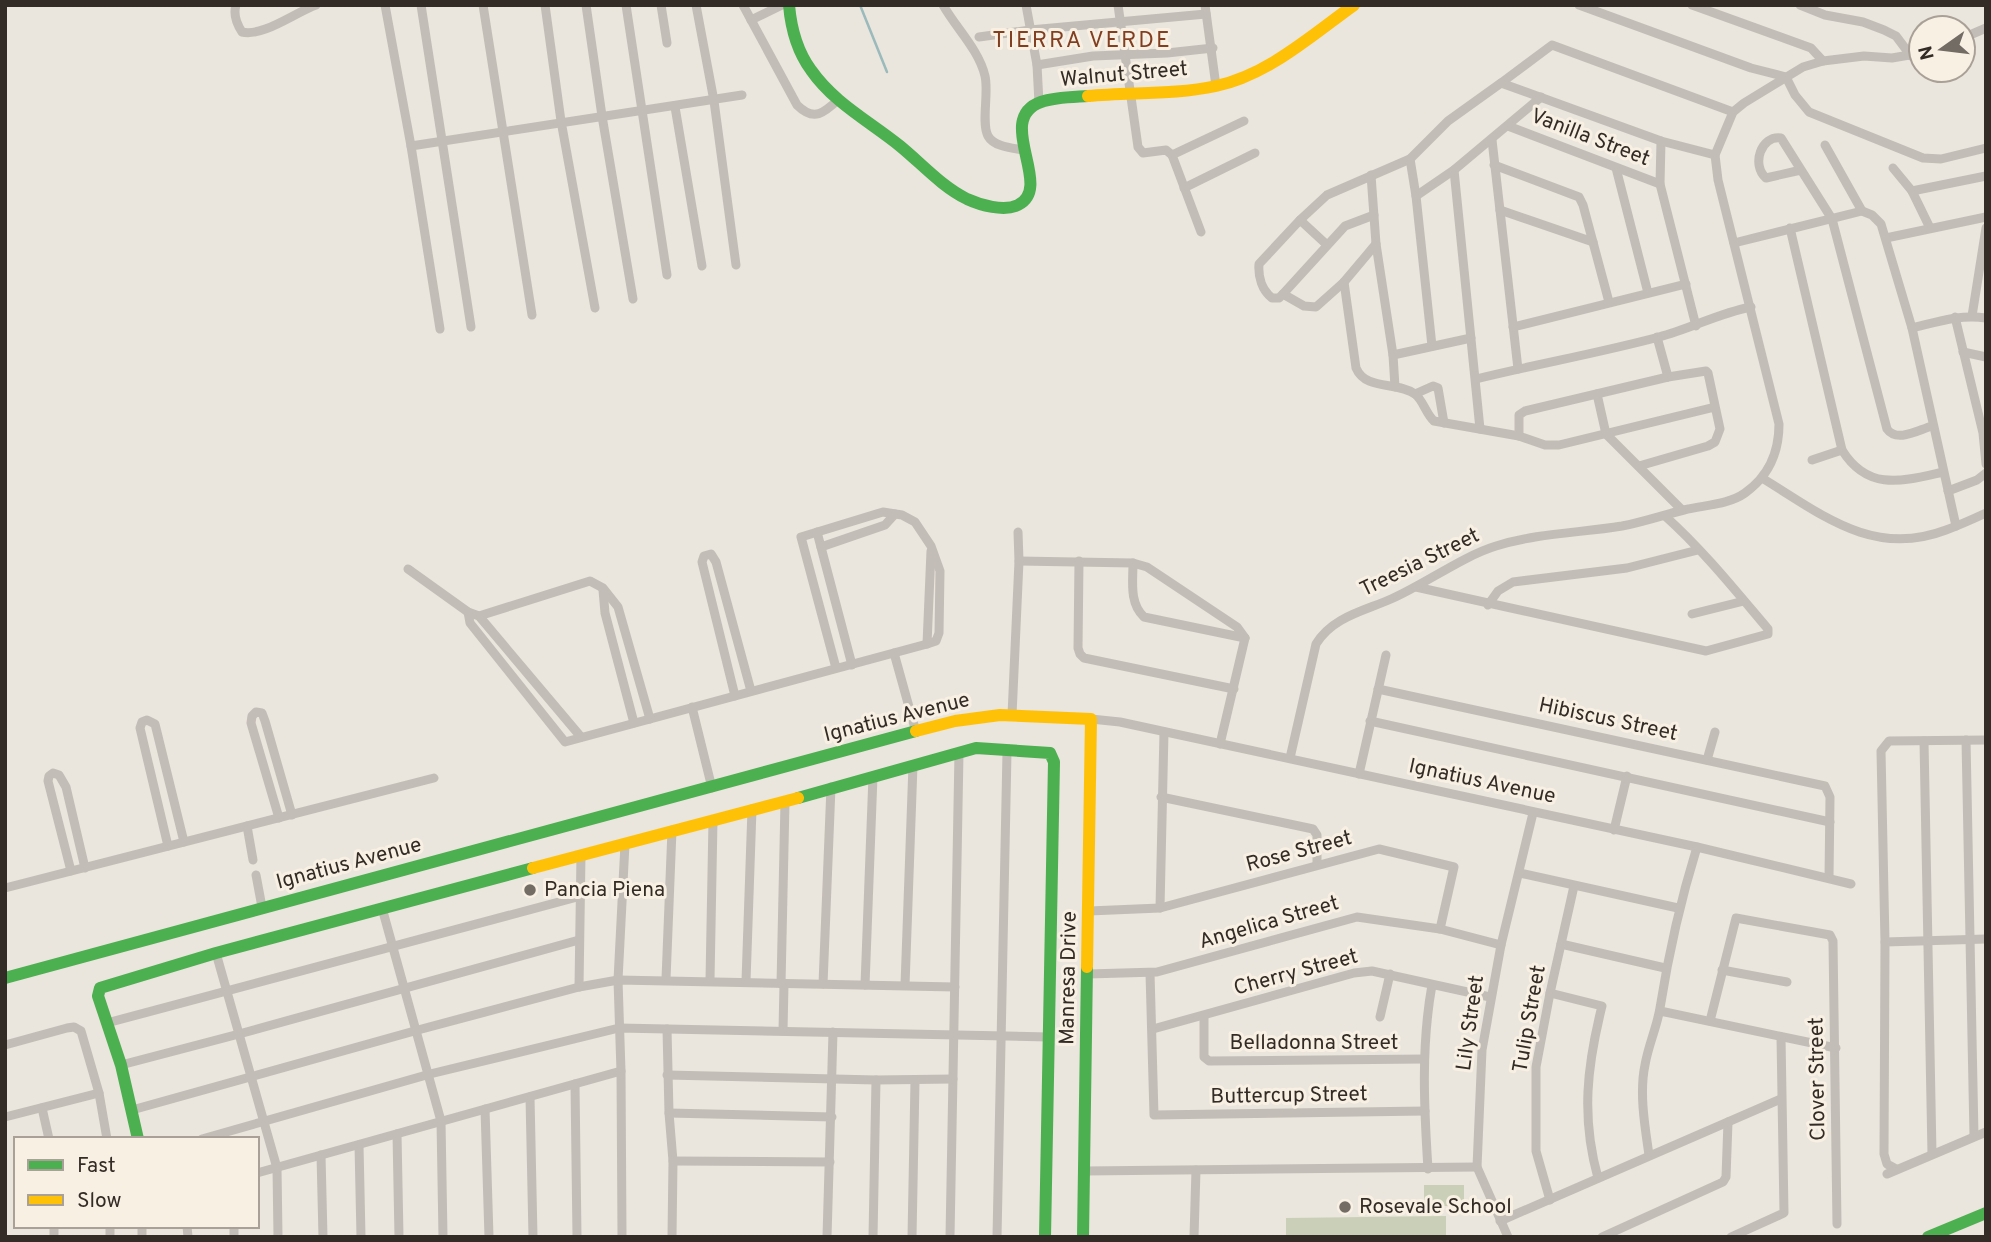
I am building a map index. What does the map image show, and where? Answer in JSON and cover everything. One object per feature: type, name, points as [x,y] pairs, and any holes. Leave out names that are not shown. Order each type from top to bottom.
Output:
[{"type":"street","points":[[236,5],[234,12],[237,24],[242,32],[250,34],[316,5]]},
{"type":"street","points":[[385,5],[440,329]]},
{"type":"street","points":[[421,5],[471,327]]},
{"type":"street","points":[[482,5],[532,315]]},
{"type":"street","points":[[545,5],[561,121],[595,308]]},
{"type":"street","points":[[586,5],[633,299]]},
{"type":"street","points":[[626,5],[667,275]]},
{"type":"street","points":[[661,5],[667,43]]},
{"type":"street","points":[[696,5],[714,101],[736,265]]},
{"type":"street","points":[[743,5],[797,105],[805,113],[815,115],[827,110],[838,99],[822,84],[801,53],[792,27],[789,5]]},
{"type":"street","points":[[751,20],[782,5]]},
{"type":"street","points":[[943,5],[983,69],[989,138],[996,144],[1023,150]]},
{"type":"street","points":[[1026,5],[1037,65],[1039,103]]},
{"type":"street","points":[[1118,5],[1140,151],[1143,153],[1166,150],[1172,155],[1201,232]]},
{"type":"street","name":"Walnut Street","points":[[838,99],[948,187],[975,203],[998,207],[1016,206],[1027,200],[1031,190],[1023,150],[1022,126],[1026,114],[1039,103],[1130,92],[1216,86],[1243,77],[1263,66],[1353,5]]},
{"type":"street","points":[[1579,5],[1751,68],[1786,77],[1795,95],[1809,113],[1923,158],[1941,159],[1986,148]]},
{"type":"street","points":[[1692,5],[1811,48],[1823,61]]},
{"type":"street","points":[[1800,5],[1825,15],[1863,22],[1884,30],[1896,36],[1907,51]]},
{"type":"street","points":[[979,37],[1205,10],[1213,48],[1216,86]]},
{"type":"street","points":[[1374,215],[1345,226],[1283,294],[1276,299],[1267,294],[1262,284],[1259,264],[1300,220],[1332,192],[1410,159],[1448,121],[1552,45],[1733,112]]},
{"type":"street","points":[[1037,65],[1093,57],[1213,48]]},
{"type":"street","points":[[1907,56],[1864,56],[1823,61],[1804,67],[1733,112],[1715,155],[1718,180],[1779,424],[1779,442],[1772,462],[1762,478],[1836,523],[1872,537],[1908,539],[1932,534],[1986,513]]},
{"type":"street","points":[[1501,83],[1661,141],[1715,155]]},
{"type":"street","points":[[411,146],[742,95]]},
{"type":"street","points":[[1416,196],[1492,140],[1541,97]]},
{"type":"street","points":[[675,107],[702,266]]},
{"type":"street","points":[[1172,155],[1244,121]]},
{"type":"street","name":"Vanilla Street","points":[[1508,126],[1660,184]]},
{"type":"street","points":[[1801,170],[1766,178],[1761,174],[1759,157],[1768,139],[1781,138],[1832,219],[1887,429],[1890,434],[1900,436],[1932,426]]},
{"type":"street","points":[[1492,140],[1518,369]]},
{"type":"street","points":[[1661,141],[1660,184],[1696,326]]},
{"type":"street","points":[[1825,145],[1862,211]]},
{"type":"street","points":[[1184,188],[1255,153]]},
{"type":"street","points":[[1410,159],[1432,346]]},
{"type":"street","points":[[1494,165],[1579,197],[1609,302]]},
{"type":"street","points":[[1616,168],[1648,293]]},
{"type":"street","points":[[1893,168],[1912,191],[1930,228]]},
{"type":"street","points":[[1454,170],[1480,429]]},
{"type":"street","points":[[1371,176],[1395,387]]},
{"type":"street","points":[[1912,191],[1986,176]]},
{"type":"street","points":[[1500,210],[1592,242]]},
{"type":"street","points":[[1734,243],[1862,211],[1872,215],[1881,224],[1912,328],[1956,526]]},
{"type":"street","points":[[1886,238],[1986,217]]},
{"type":"street","points":[[1300,220],[1326,244]]},
{"type":"street","points":[[1790,228],[1843,450],[1865,474],[1884,480],[1899,482],[1943,472]]},
{"type":"street","points":[[1972,316],[1986,228]]},
{"type":"street","points":[[1283,294],[1304,306],[1316,307],[1344,282],[1377,244]]},
{"type":"street","points":[[1344,282],[1356,368],[1360,376],[1365,381],[1415,394],[1431,419],[1519,436],[1553,446],[1715,407]]},
{"type":"street","points":[[1513,327],[1686,284]]},
{"type":"street","points":[[1476,379],[1657,337],[1696,326],[1733,310],[1751,307]]},
{"type":"street","points":[[1912,328],[1955,317],[1986,318]]},
{"type":"street","points":[[1955,317],[1984,429],[1986,464]]},
{"type":"street","points":[[1657,337],[1668,377]]},
{"type":"street","points":[[1393,355],[1471,338]]},
{"type":"street","points":[[1963,352],[1986,357]]},
{"type":"street","points":[[1519,436],[1521,413],[1668,377],[1706,371],[1720,429],[1715,442],[1639,466]]},
{"type":"street","points":[[1415,394],[1433,386],[1438,388],[1444,423]]},
{"type":"street","points":[[1597,394],[1606,434],[1682,510]]},
{"type":"street","points":[[1812,460],[1843,450]]},
{"type":"street","points":[[1948,491],[1977,480],[1986,473]]},
{"type":"street","name":"Treesia Street","points":[[1290,758],[1313,653],[1326,629],[1341,619],[1416,587],[1493,547],[1516,540],[1622,526],[1732,499],[1745,493],[1762,478]]},
{"type":"street","points":[[468,612],[470,623],[563,741],[581,737],[852,665],[936,640],[939,633],[940,571],[931,546],[915,522],[901,514],[883,512],[801,537],[836,668]]},
{"type":"street","points":[[821,547],[885,525],[895,514]]},
{"type":"street","points":[[1416,587],[1706,651],[1768,634],[1768,629],[1744,601],[1665,516]]},
{"type":"street","points":[[817,532],[852,665]]},
{"type":"street","points":[[1012,715],[1018,532]]},
{"type":"street","points":[[1488,605],[1498,591],[1513,582],[1627,568],[1698,550]]},
{"type":"street","points":[[735,696],[702,562],[704,556],[711,554],[716,562],[751,691]]},
{"type":"street","points":[[1019,561],[1133,563],[1147,567],[1240,629],[1245,638],[1220,744]]},
{"type":"street","points":[[1079,561],[1078,648],[1084,658],[1234,689]]},
{"type":"street","points":[[1133,563],[1134,602],[1138,612],[1144,617],[1245,638]]},
{"type":"street","points":[[408,569],[468,612],[479,616],[581,737]]},
{"type":"street","points":[[479,616],[590,581],[603,588],[618,607],[650,719]]},
{"type":"street","points":[[603,588],[604,613],[635,723]]},
{"type":"street","points":[[1692,614],[1744,601]]},
{"type":"street","points":[[894,653],[916,732]]},
{"type":"street","points":[[1359,774],[1386,655]]},
{"type":"street","name":"Hibiscus Street","points":[[1378,689],[1825,786],[1830,797],[1830,822]]},
{"type":"street","points":[[692,707],[712,788]]},
{"type":"street","points":[[279,818],[251,723],[256,712],[262,713],[265,721],[292,815]]},
{"type":"street","name":"Ignatius Avenue","points":[[5,978],[262,906],[971,717],[1012,715],[1120,722],[1697,847],[1852,884]]},
{"type":"street","name":"Manresa Drive","points":[[1083,1237],[1091,719]]},
{"type":"street","points":[[168,846],[140,728],[142,722],[147,720],[155,723],[163,748],[184,842]]},
{"type":"street","points":[[1370,721],[1830,822],[1829,878]]},
{"type":"street","points":[[1160,908],[1164,732]]},
{"type":"street","points":[[1707,760],[1715,732]]},
{"type":"street","points":[[1966,740],[1974,1136]]},
{"type":"street","points":[[1986,740],[1889,741],[1881,751],[1885,942],[1884,1154],[1892,1171],[1986,1132]]},
{"type":"street","points":[[1924,741],[1933,1153]]},
{"type":"street","points":[[138,1137],[121,1065],[97,992],[100,988],[216,953],[785,802],[959,752],[986,748],[1007,752],[1050,753],[1054,758],[1045,1237]]},
{"type":"street","points":[[950,1237],[959,752]]},
{"type":"street","points":[[997,1237],[1007,752]]},
{"type":"street","points":[[905,985],[913,765]]},
{"type":"street","points":[[71,871],[48,781],[53,773],[59,775],[66,787],[85,868]]},
{"type":"street","points":[[865,985],[873,776]]},
{"type":"street","points":[[1614,830],[1627,776]]},
{"type":"street","points":[[5,888],[434,778]]},
{"type":"street","points":[[823,984],[831,787]]},
{"type":"street","points":[[1161,797],[1313,829],[1317,835],[1317,864]]},
{"type":"street","points":[[783,1031],[785,802]]},
{"type":"street","points":[[746,981],[751,809]]},
{"type":"street","name":"Lily Street","points":[[1507,1237],[1477,1167],[1482,1050],[1489,997],[1533,813]]},
{"type":"street","points":[[710,980],[713,820]]},
{"type":"street","points":[[247,826],[253,860]]},
{"type":"street","points":[[666,979],[672,831]]},
{"type":"street","points":[[622,1237],[618,980],[625,844]]},
{"type":"street","name":"Rose Street","points":[[1089,911],[1160,908],[1380,844],[1454,867],[1440,929]]},
{"type":"street","points":[[1648,1155],[1643,1077],[1660,1011],[1665,968],[1678,908],[1697,847]]},
{"type":"street","points":[[579,987],[581,855]]},
{"type":"street","points":[[1520,873],[1678,908]]},
{"type":"street","points":[[256,875],[262,906]]},
{"type":"street","name":"Tulip Street","points":[[1550,1200],[1536,1151],[1536,1067],[1574,886]]},
{"type":"street","points":[[107,1023],[581,895]]},
{"type":"street","points":[[383,908],[441,1121],[443,1237]]},
{"type":"street","name":"Angelica Street","points":[[1088,974],[1150,973],[1357,917],[1440,929],[1501,945]]},
{"type":"street","name":"Clover Street","points":[[1722,970],[1736,918],[1830,935],[1833,941],[1837,1224]]},
{"type":"street","points":[[1885,942],[1986,939]]},
{"type":"street","points":[[121,1065],[579,940]]},
{"type":"street","points":[[1561,944],[1665,968]]},
{"type":"street","points":[[216,953],[277,1168],[278,1237]]},
{"type":"street","points":[[1710,1021],[1722,970],[1787,982]]},
{"type":"street","name":"Cherry Street","points":[[1153,1029],[1372,971],[1489,997]]},
{"type":"street","points":[[1150,973],[1153,1029]]},
{"type":"street","points":[[1380,1017],[1390,974]]},
{"type":"street","points":[[132,1110],[418,1030],[579,987],[618,980],[955,987]]},
{"type":"street","points":[[1428,1169],[1424,1059],[1426,1016],[1432,985]]},
{"type":"street","points":[[1550,993],[1602,1006],[1588,1070],[1587,1103],[1590,1150],[1598,1178]]},
{"type":"street","points":[[1660,1011],[1836,1048]]},
{"type":"street","name":"Belladonna Street","points":[[1203,1016],[1205,1060],[1424,1059]]},
{"type":"street","points":[[5,1045],[74,1027],[81,1031],[99,1093],[107,1137]]},
{"type":"street","points":[[209,1137],[430,1074],[619,1028],[1049,1037]]},
{"type":"street","points":[[667,1029],[668,1113],[673,1161],[672,1237]]},
{"type":"street","name":"Buttercup Street","points":[[1153,1029],[1154,1115],[1424,1111]]},
{"type":"street","points":[[827,1237],[833,1032]]},
{"type":"street","points":[[1731,1237],[1784,1213],[1781,1037]]},
{"type":"street","points":[[259,1172],[621,1071]]},
{"type":"street","points":[[667,1075],[915,1081],[953,1079]]},
{"type":"street","points":[[873,1237],[876,1080]]},
{"type":"street","points":[[912,1237],[915,1081]]},
{"type":"street","points":[[575,1084],[577,1237]]},
{"type":"street","points":[[5,1117],[99,1093]]},
{"type":"street","points":[[530,1097],[533,1237]]},
{"type":"street","points":[[1500,1221],[1781,1100]]},
{"type":"street","points":[[42,1108],[49,1137]]},
{"type":"street","points":[[485,1109],[489,1237]]},
{"type":"street","points":[[668,1113],[832,1117]]},
{"type":"street","points":[[1602,1237],[1723,1182],[1726,1177],[1728,1122]]},
{"type":"street","points":[[397,1134],[399,1237]]},
{"type":"street","points":[[359,1144],[361,1237]]},
{"type":"street","points":[[321,1155],[323,1237]]},
{"type":"street","points":[[673,1161],[830,1162]]},
{"type":"street","points":[[1085,1171],[1477,1167]]},
{"type":"street","points":[[1194,1237],[1195,1170]]},
{"type":"street","points":[[1928,1237],[1986,1213]]},
{"type":"green space","points":[[1424,1185],[1464,1185],[1464,1206],[1424,1206]]},
{"type":"green space","points":[[1446,1216],[1446,1237],[1286,1237],[1286,1218]]},
{"type":"waterway","points":[[860,5],[887,72]]},
{"type":"traffic: fast","points":[[789,5],[798,47],[820,82],[940,181],[958,194],[978,203],[999,208],[1012,207],[1028,196],[1029,169],[1022,137],[1022,123],[1028,111],[1046,100],[1088,96]]},
{"type":"traffic: fast","points":[[5,978],[916,731]]},
{"type":"traffic: fast","points":[[798,798],[976,748],[1050,753],[1054,762],[1045,1237]]},
{"type":"traffic: fast","points":[[138,1137],[121,1065],[98,996],[100,988],[216,953],[533,868]]},
{"type":"traffic: fast","points":[[1083,1237],[1087,967]]},
{"type":"traffic: fast","points":[[1928,1237],[1986,1213]]},
{"type":"traffic: slow","points":[[1088,96],[1185,91],[1235,81],[1289,53],[1354,5]]},
{"type":"traffic: slow","points":[[916,731],[955,721],[1000,715],[1091,719],[1087,967]]},
{"type":"traffic: slow","points":[[533,868],[798,798]]},
{"type":"place","name":"Pancia Piena","points":[[530,890]]},
{"type":"place","name":"Rosevale School","points":[[1345,1207]]},
{"type":"district","name":"TIERRA VERDE","points":[[1082,41]]}]
